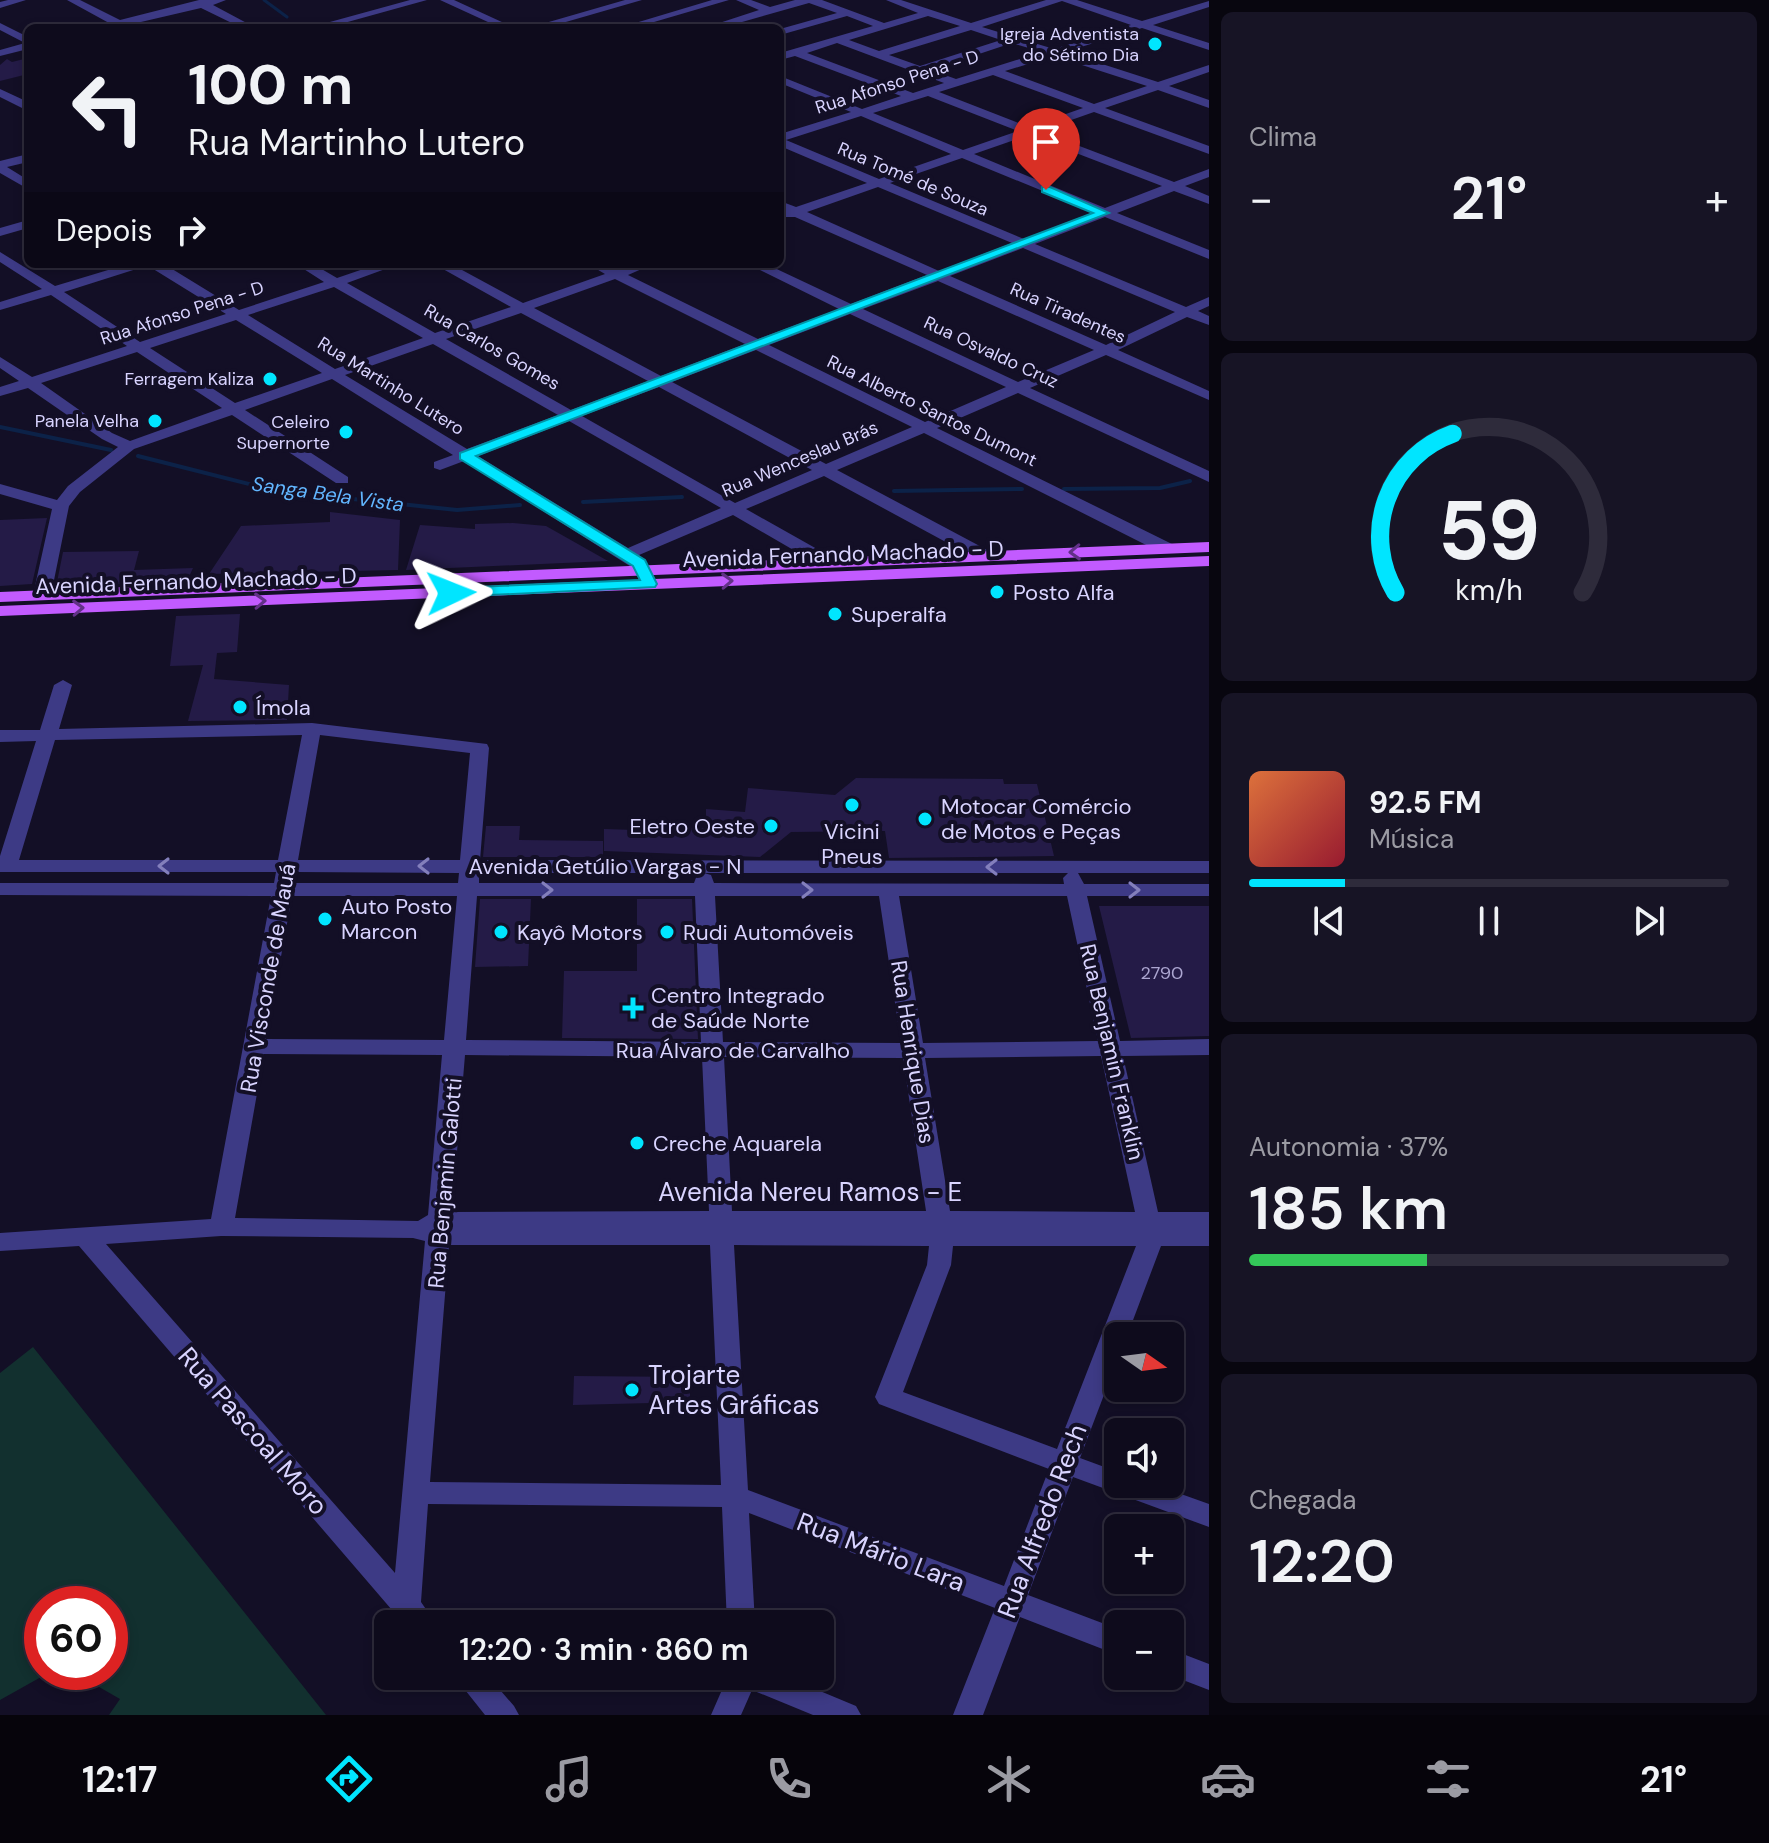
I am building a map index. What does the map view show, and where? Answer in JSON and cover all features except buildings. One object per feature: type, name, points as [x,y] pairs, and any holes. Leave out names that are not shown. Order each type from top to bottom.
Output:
[{"type":"main road","name":"Avenida Fernando Machado - D","points":[[647,577],[827,562],[1209,547]]},
{"type":"main road","points":[[871,575],[874,567],[918,559]]},
{"type":"main road","name":"Avenida Fernando Machado - D","points":[[0,611],[41,602],[452,585],[647,577],[871,575],[1209,561]]},
{"type":"main road","name":"Avenida Fernando Machado - D","points":[[0,597],[41,602],[182,604],[452,585]]},
{"type":"street","points":[[0,5],[21,0]]},
{"type":"street","points":[[72,0],[118,24]]},
{"type":"street","points":[[128,24],[198,2],[221,0]]},
{"type":"street","points":[[329,24],[422,0]]},
{"type":"street","points":[[445,0],[501,24]]},
{"type":"street","points":[[548,24],[637,0]]},
{"type":"street","points":[[648,24],[724,0]]},
{"type":"street","points":[[741,0],[770,11]]},
{"type":"street","points":[[734,24],[810,0],[884,26]]},
{"type":"street","points":[[878,55],[1057,0]]},
{"type":"street","points":[[1066,0],[1209,47]]},
{"type":"street","points":[[1200,0],[1209,3]]},
{"type":"street","points":[[901,1],[1209,104]]},
{"type":"street","points":[[901,1],[928,13],[976,25],[1011,40],[1057,52]]},
{"type":"street","points":[[198,2],[243,24]]},
{"type":"street","name":"Rua Afonso Pena - D","points":[[784,139],[952,82],[1209,3]]},
{"type":"street","points":[[603,9],[637,24]]},
{"type":"street","points":[[784,31],[847,13]]},
{"type":"street","points":[[784,56],[928,13]]},
{"type":"street","points":[[0,26],[24,41]]},
{"type":"street","points":[[838,40],[952,82]]},
{"type":"street","points":[[920,70],[1011,40]]},
{"type":"street","points":[[0,53],[24,44]]},
{"type":"street","points":[[784,48],[911,96]]},
{"type":"street","points":[[784,216],[1209,68]]},
{"type":"street","points":[[990,70],[1209,150]]},
{"type":"street","points":[[784,81],[1209,255]]},
{"type":"street","points":[[926,91],[1209,200]]},
{"type":"street","points":[[0,92],[24,103]]},
{"type":"street","points":[[0,106],[24,103]]},
{"type":"street","name":"Rua Tomé de Souza","points":[[784,142],[1209,321]]},
{"type":"street","points":[[0,166],[24,159]]},
{"type":"street","points":[[0,166],[24,182]]},
{"type":"street","points":[[440,465],[1209,173]]},
{"type":"street","name":"Rua Tiradentes","points":[[784,207],[1209,396]]},
{"type":"street","points":[[0,232],[24,225]]},
{"type":"street","points":[[0,256],[342,480]]},
{"type":"street","points":[[0,306],[129,268]]},
{"type":"street","name":"Rua Martinho Lutero","points":[[162,268],[626,555],[647,577]]},
{"type":"street","name":"Rua Carlos Gomes","points":[[311,268],[827,562]]},
{"type":"street","name":"Rua Afonso Pena - D","points":[[0,392],[380,268]]},
{"type":"street","points":[[448,268],[985,556]]},
{"type":"street","name":"Rua Alberto Santos Dumont","points":[[603,268],[1166,548]]},
{"type":"street","points":[[41,602],[61,506],[74,489],[129,446],[229,408],[634,268]]},
{"type":"street","name":"Rua Osvaldo Cruz","points":[[764,268],[1019,388],[1204,470]]},
{"type":"street","name":"Rua Wenceslau Brás","points":[[626,555],[1019,388],[1209,301]]},
{"type":"street","points":[[0,361],[107,436],[129,446]]},
{"type":"street","points":[[0,489],[61,506]]},
{"type":"street","points":[[3,866],[63,685]]},
{"type":"street","points":[[0,736],[312,729]]},
{"type":"street","name":"Rua Benjamin Galotti","points":[[312,729],[480,748],[416,1493],[414,1610]]},
{"type":"street","name":"Rua Visconde de Mauá","points":[[221,1227],[257,1046],[312,729]]},
{"type":"street","name":"Avenida Getúlio Vargas - N","points":[[3,866],[470,867],[888,890],[1209,890]]},
{"type":"street","name":"Avenida Getúlio Vargas - N","points":[[0,889],[469,890],[704,878],[1070,867],[1209,867]]},
{"type":"street","name":"Rua Benjamin Franklin","points":[[1070,867],[1150,1229]]},
{"type":"street","points":[[704,878],[740,1610]]},
{"type":"street","name":"Rua Henrique Dias","points":[[888,890],[940,1229],[939,1265],[888,1397],[1063,1462]]},
{"type":"street","name":"Rua Álvaro de Carvalho","points":[[257,1046],[913,1051],[1209,1047]]},
{"type":"street","name":"Avenida Nereu Ramos - E","points":[[0,1242],[221,1227],[1150,1229],[1209,1221]]},
{"type":"street","name":"Avenida Nereu Ramos - E","points":[[1150,1229],[1209,1237]]},
{"type":"street","name":"Rua Alfredo Rech","points":[[968,1715],[1150,1229]]},
{"type":"street","name":"Rua Pascoal Moro","points":[[86,1237],[410,1610]]},
{"type":"street","points":[[1063,1462],[1104,1477]]},
{"type":"street","points":[[416,1493],[734,1496]]},
{"type":"street","name":"Rua Mário Lara","points":[[734,1496],[1104,1637]]},
{"type":"street","points":[[1160,1498],[1209,1516]]},
{"type":"street","points":[[1184,1667],[1209,1677]]},
{"type":"street","points":[[482,1690],[504,1715]]},
{"type":"street","points":[[726,1715],[737,1690]]},
{"type":"street","points":[[785,1690],[846,1715]]},
{"type":"green space","points":[[33,1347],[326,1715],[109,1715],[120,1699],[104,1690],[128,1690],[128,1586],[24,1586],[24,1687],[0,1700],[0,1373]]},
{"type":"waterway","points":[[264,0],[287,17]]},
{"type":"waterway","name":"Sanga Bela Vista","points":[[0,427],[111,450]]},
{"type":"waterway","name":"Sanga Bela Vista","points":[[138,456],[277,491],[457,510],[520,505]]},
{"type":"waterway","name":"Sanga Bela Vista","points":[[1064,489],[1160,488],[1190,481]]},
{"type":"waterway","name":"Sanga Bela Vista","points":[[894,491],[1022,489]]},
{"type":"waterway","name":"Sanga Bela Vista","points":[[583,502],[682,497]]},
{"type":"place","name":"Igreja Adventista do Sétimo Dia","points":[[1155,44]]},
{"type":"place","name":"Ferragem Kaliza","points":[[270,379]]},
{"type":"place","name":"Panela Velha","points":[[155,421]]},
{"type":"place","name":"Celeiro Supernorte","points":[[346,432]]},
{"type":"place","name":"Posto Alfa","points":[[997,592]]},
{"type":"place","name":"Superalfa","points":[[835,614]]},
{"type":"place","name":"Ímola","points":[[240,707]]},
{"type":"place","name":"Vicini Pneus","points":[[852,805]]},
{"type":"place","name":"Motocar Comércio de Motos e Peças","points":[[925,819]]},
{"type":"place","name":"Eletro Oeste","points":[[771,826]]},
{"type":"place","name":"Auto Posto Marcon","points":[[325,919]]},
{"type":"place","name":"Kayô Motors","points":[[501,932]]},
{"type":"place","name":"Rudi Automóveis","points":[[667,932]]},
{"type":"place","name":"Centro Integrado de Saúde Norte","points":[[633,1008]]},
{"type":"place","name":"Creche Aquarela","points":[[637,1143]]},
{"type":"place","name":"Trojarte Artes Gráficas","points":[[632,1390]]},
{"type":"route","points":[[451,593],[649,584],[640,563],[465,456],[1103,213],[1046,190]]}]
